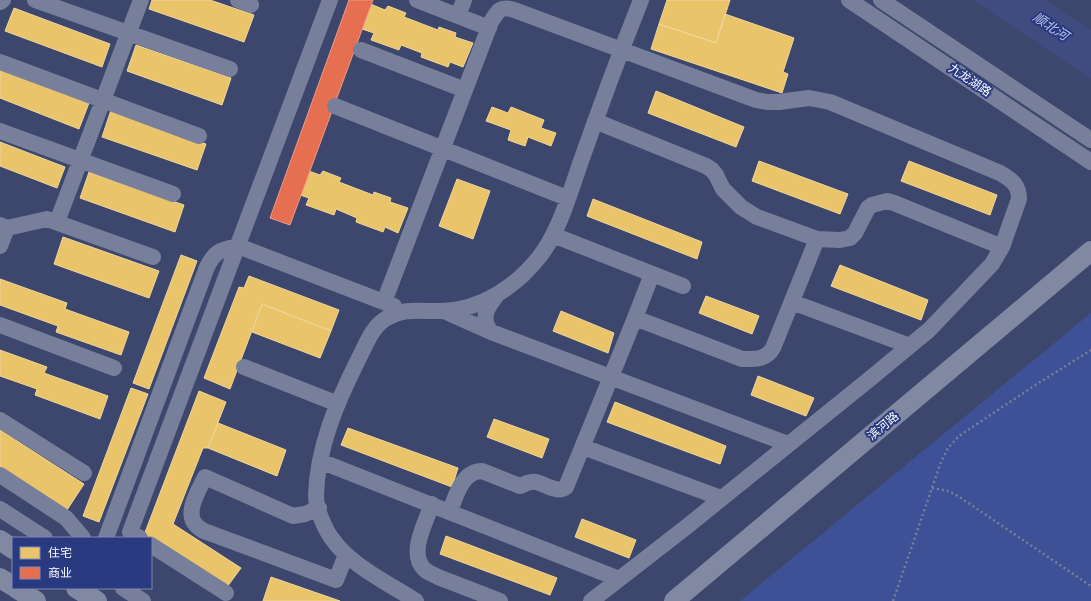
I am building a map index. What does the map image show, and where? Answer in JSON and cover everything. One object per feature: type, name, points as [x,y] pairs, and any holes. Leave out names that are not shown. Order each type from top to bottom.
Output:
[{"type":"main road","name":"滨河路","points":[[674,601],[1091,251]]},
{"type":"main road","points":[[0,540],[12,548]]},
{"type":"main road","points":[[0,578],[12,585]]},
{"type":"main road","points":[[18,589],[36,601]]},
{"type":"main road","points":[[77,592],[97,601]]},
{"type":"street","points":[[36,0],[230,69]]},
{"type":"street","points":[[57,222],[141,0]]},
{"type":"street","points":[[138,537],[130,532],[330,0]]},
{"type":"street","points":[[417,0],[489,28]]},
{"type":"street","points":[[458,16],[464,0]]},
{"type":"street","points":[[106,537],[212,257],[220,250],[238,246],[406,310],[444,311],[464,308],[497,295],[512,285],[527,271],[541,255],[553,235],[641,0]]},
{"type":"street","name":"九龙湖路","points":[[850,0],[1091,162]]},
{"type":"street","name":"九龙湖路","points":[[882,0],[1091,140]]},
{"type":"street","points":[[384,302],[489,28],[498,11],[503,8],[509,8],[756,100],[779,102],[809,98],[830,102],[1000,173],[1011,179],[1017,185],[1019,199],[1002,247],[992,264],[929,330],[722,498],[591,601]]},
{"type":"street","points":[[361,50],[465,90]]},
{"type":"street","points":[[0,62],[198,136]]},
{"type":"street","points":[[335,106],[567,198]]},
{"type":"street","points":[[595,121],[706,166],[712,170],[723,188],[741,207],[758,217],[817,239],[840,240],[850,238],[855,233],[868,208],[872,205],[887,201],[1002,247]]},
{"type":"street","points":[[0,130],[173,194]]},
{"type":"street","points":[[0,246],[3,227],[47,219],[152,257]]},
{"type":"street","points":[[553,235],[683,286]]},
{"type":"street","points":[[635,318],[742,359],[757,359],[770,354],[817,239]]},
{"type":"street","points":[[450,512],[462,484],[471,473],[476,471],[482,471],[520,486],[530,482],[535,482],[558,490],[563,490],[569,481],[652,274]]},
{"type":"street","points":[[491,332],[484,320],[487,309],[497,295]]},
{"type":"street","points":[[792,302],[910,346]]},
{"type":"street","points":[[406,310],[388,317],[378,324],[341,394],[320,461],[316,499],[323,522],[333,540],[346,555],[416,601]]},
{"type":"street","points":[[444,311],[491,332],[788,444]]},
{"type":"street","points":[[0,324],[114,368]]},
{"type":"street","points":[[244,367],[338,404]]},
{"type":"street","points":[[0,420],[84,473]]},
{"type":"street","points":[[583,446],[722,498]]},
{"type":"street","points":[[320,461],[619,579]]},
{"type":"street","points":[[0,476],[66,518],[82,537]]},
{"type":"street","points":[[319,508],[305,514],[293,516],[205,477],[192,508],[191,516],[195,525],[204,531],[336,580],[346,555]]},
{"type":"street","points":[[432,504],[418,543],[417,554],[419,562],[423,568],[438,577],[500,601]]},
{"type":"street","points":[[0,509],[43,537]]},
{"type":"street","points":[[152,546],[226,593]]},
{"type":"street","points":[[125,589],[143,601]]},
{"type":"path","points":[[893,601],[941,462],[948,448],[959,436],[1091,350]]},
{"type":"path","points":[[932,488],[948,491],[958,496],[1091,586]]},
{"type":"shaded area","points":[[1091,313],[1091,601],[740,601]]},
{"type":"water","name":"顺北河","points":[[973,0],[1045,0],[1091,30],[1091,79]]},
{"type":"building: 住宅","points":[[152,0],[210,0],[254,15],[244,42],[149,9]]},
{"type":"building: 住宅","points":[[667,0],[730,0],[716,43],[659,24]]},
{"type":"building: 住宅","points":[[368,3],[385,10],[388,6],[406,13],[404,17],[438,30],[439,27],[456,33],[455,37],[473,43],[463,67],[450,62],[448,67],[421,57],[422,53],[401,45],[399,50],[371,40],[374,33],[359,28]]},
{"type":"building: 住宅","points":[[14,8],[110,44],[102,67],[5,31]]},
{"type":"building: 住宅","points":[[725,14],[794,38],[783,72],[788,74],[782,93],[651,49],[659,24],[716,43]]},
{"type":"building: 住宅","points":[[136,45],[231,78],[222,105],[127,71]]},
{"type":"building: 住宅","points":[[0,69],[89,103],[79,129],[0,98]]},
{"type":"building: 住宅","points":[[656,91],[744,127],[736,147],[648,113]]},
{"type":"building: 住宅","points":[[492,107],[508,113],[511,107],[544,120],[541,128],[556,133],[551,146],[528,137],[525,146],[508,140],[511,130],[486,121]]},
{"type":"building: 住宅","points":[[111,110],[206,144],[197,170],[102,137]]},
{"type":"building: 住宅","points":[[0,142],[65,167],[57,188],[0,166]]},
{"type":"building: 住宅","points":[[759,161],[848,194],[840,214],[752,181]]},
{"type":"building: 住宅","points":[[909,161],[997,195],[990,215],[901,181]]},
{"type":"building: 住宅","points":[[303,169],[320,175],[323,171],[341,178],[339,182],[373,195],[374,192],[391,198],[390,202],[408,208],[398,233],[385,227],[383,232],[356,222],[357,218],[336,209],[334,215],[306,205],[309,198],[294,193]]},
{"type":"building: 住宅","points":[[89,172],[184,205],[175,232],[80,198]]},
{"type":"building: 住宅","points":[[457,179],[490,191],[473,239],[439,226]]},
{"type":"building: 住宅","points":[[593,199],[702,242],[697,259],[587,216]]},
{"type":"building: 住宅","points":[[63,237],[159,271],[149,298],[54,264]]},
{"type":"building: 住宅","points":[[181,255],[197,261],[149,389],[133,383]]},
{"type":"building: 住宅","points":[[840,265],[928,300],[921,320],[831,286]]},
{"type":"building: 住宅","points":[[249,276],[339,310],[331,331],[262,304],[230,389],[204,378],[239,287],[244,288]]},
{"type":"building: 住宅","points":[[0,279],[67,303],[65,309],[129,332],[121,355],[56,332],[58,326],[0,305]]},
{"type":"building: 住宅","points":[[706,296],[759,316],[752,334],[699,313]]},
{"type":"building: 住宅","points":[[262,304],[331,331],[320,358],[252,332]]},
{"type":"building: 住宅","points":[[561,311],[614,333],[608,353],[553,331]]},
{"type":"building: 住宅","points":[[0,350],[47,367],[44,373],[108,396],[100,419],[35,395],[37,389],[0,376]]},
{"type":"building: 住宅","points":[[758,376],[814,398],[806,416],[751,395]]},
{"type":"building: 住宅","points":[[131,388],[148,394],[99,522],[83,516]]},
{"type":"building: 住宅","points":[[199,391],[226,402],[208,448],[203,448],[173,524],[241,568],[227,587],[152,540],[152,537],[144,535]]},
{"type":"building: 住宅","points":[[615,402],[726,446],[720,464],[607,422]]},
{"type":"building: 住宅","points":[[494,419],[549,439],[542,458],[487,437]]},
{"type":"building: 住宅","points":[[218,423],[286,450],[277,476],[208,448]]},
{"type":"building: 住宅","points":[[348,428],[458,468],[452,487],[341,445]]},
{"type":"building: 住宅","points":[[0,430],[84,484],[67,510],[0,467]]},
{"type":"building: 住宅","points":[[582,519],[636,540],[629,558],[575,537]]},
{"type":"building: 住宅","points":[[446,536],[557,578],[550,595],[440,554]]},
{"type":"building: 住宅","points":[[271,577],[340,601],[263,601]]},
{"type":"building: 商业","points":[[349,0],[373,0],[290,225],[270,218]]}]
